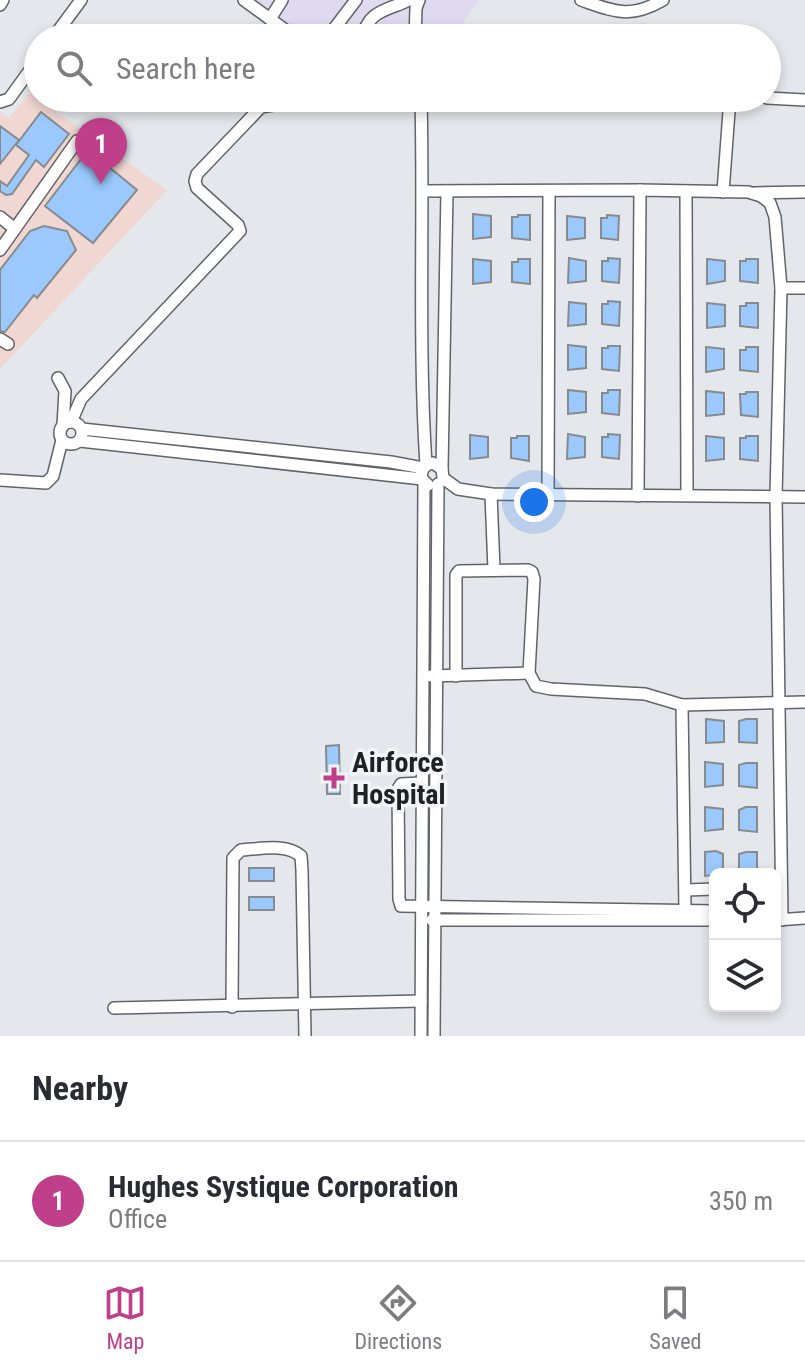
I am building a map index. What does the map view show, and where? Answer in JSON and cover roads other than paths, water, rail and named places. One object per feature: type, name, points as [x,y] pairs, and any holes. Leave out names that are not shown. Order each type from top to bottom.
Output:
[{"type":"street","points":[[63,24],[81,0]]},
{"type":"street","points":[[244,0],[277,24]]},
{"type":"street","points":[[270,19],[282,0]]},
{"type":"street","points":[[338,24],[356,0]]},
{"type":"street","points":[[367,24],[377,13],[409,0]]},
{"type":"street","points":[[415,24],[419,0]]},
{"type":"street","points":[[581,0],[630,14],[663,0]]},
{"type":"street","points":[[0,102],[9,99],[24,78]]},
{"type":"street","points":[[781,99],[805,100]]},
{"type":"street","points":[[62,440],[72,445],[81,399],[240,231],[238,225],[197,188],[195,181],[197,174],[256,112]]},
{"type":"street","points":[[421,112],[424,474],[421,1036]]},
{"type":"street","points":[[723,192],[729,112]]},
{"type":"street","points":[[0,250],[77,141]]},
{"type":"street","points":[[638,496],[640,190]]},
{"type":"street","points":[[423,191],[805,192]]},
{"type":"street","points":[[434,1036],[447,191]]},
{"type":"street","points":[[548,496],[549,191]]},
{"type":"street","points":[[686,191],[687,495]]},
{"type":"street","points":[[751,193],[770,203],[775,217],[781,288],[776,496],[780,702],[777,868]]},
{"type":"street","points":[[0,217],[15,229]]},
{"type":"street","points":[[781,288],[805,288]]},
{"type":"street","points":[[58,378],[65,391],[74,429]]},
{"type":"street","points":[[0,480],[46,483],[53,476],[62,440],[60,433],[74,429],[391,462],[424,474],[431,486],[441,477]]},
{"type":"street","points":[[424,474],[433,463],[441,477],[458,489],[491,494],[805,497]]},
{"type":"street","points":[[491,494],[494,570]]},
{"type":"street","points":[[456,676],[456,575],[459,571],[532,572],[529,673],[536,686],[645,694],[682,705],[805,702]]},
{"type":"street","points":[[423,676],[529,673]]},
{"type":"street","points":[[682,705],[685,911]]},
{"type":"street","points":[[422,783],[401,784],[398,789],[401,906],[709,911]]},
{"type":"street","points":[[398,843],[421,843]]},
{"type":"street","points":[[232,1007],[233,858],[241,850],[283,848],[294,851],[301,856],[305,1036]]},
{"type":"street","points":[[686,890],[709,889]]},
{"type":"street","points":[[781,916],[805,916]]},
{"type":"street","points":[[421,919],[709,920]]},
{"type":"street","points":[[114,1008],[421,1001]]},
{"type":"place","name":"Hughes Systique Corporation","points":[[101,184]]},
{"type":"place","name":"Airforce Hospital","points":[[334,778]]}]
